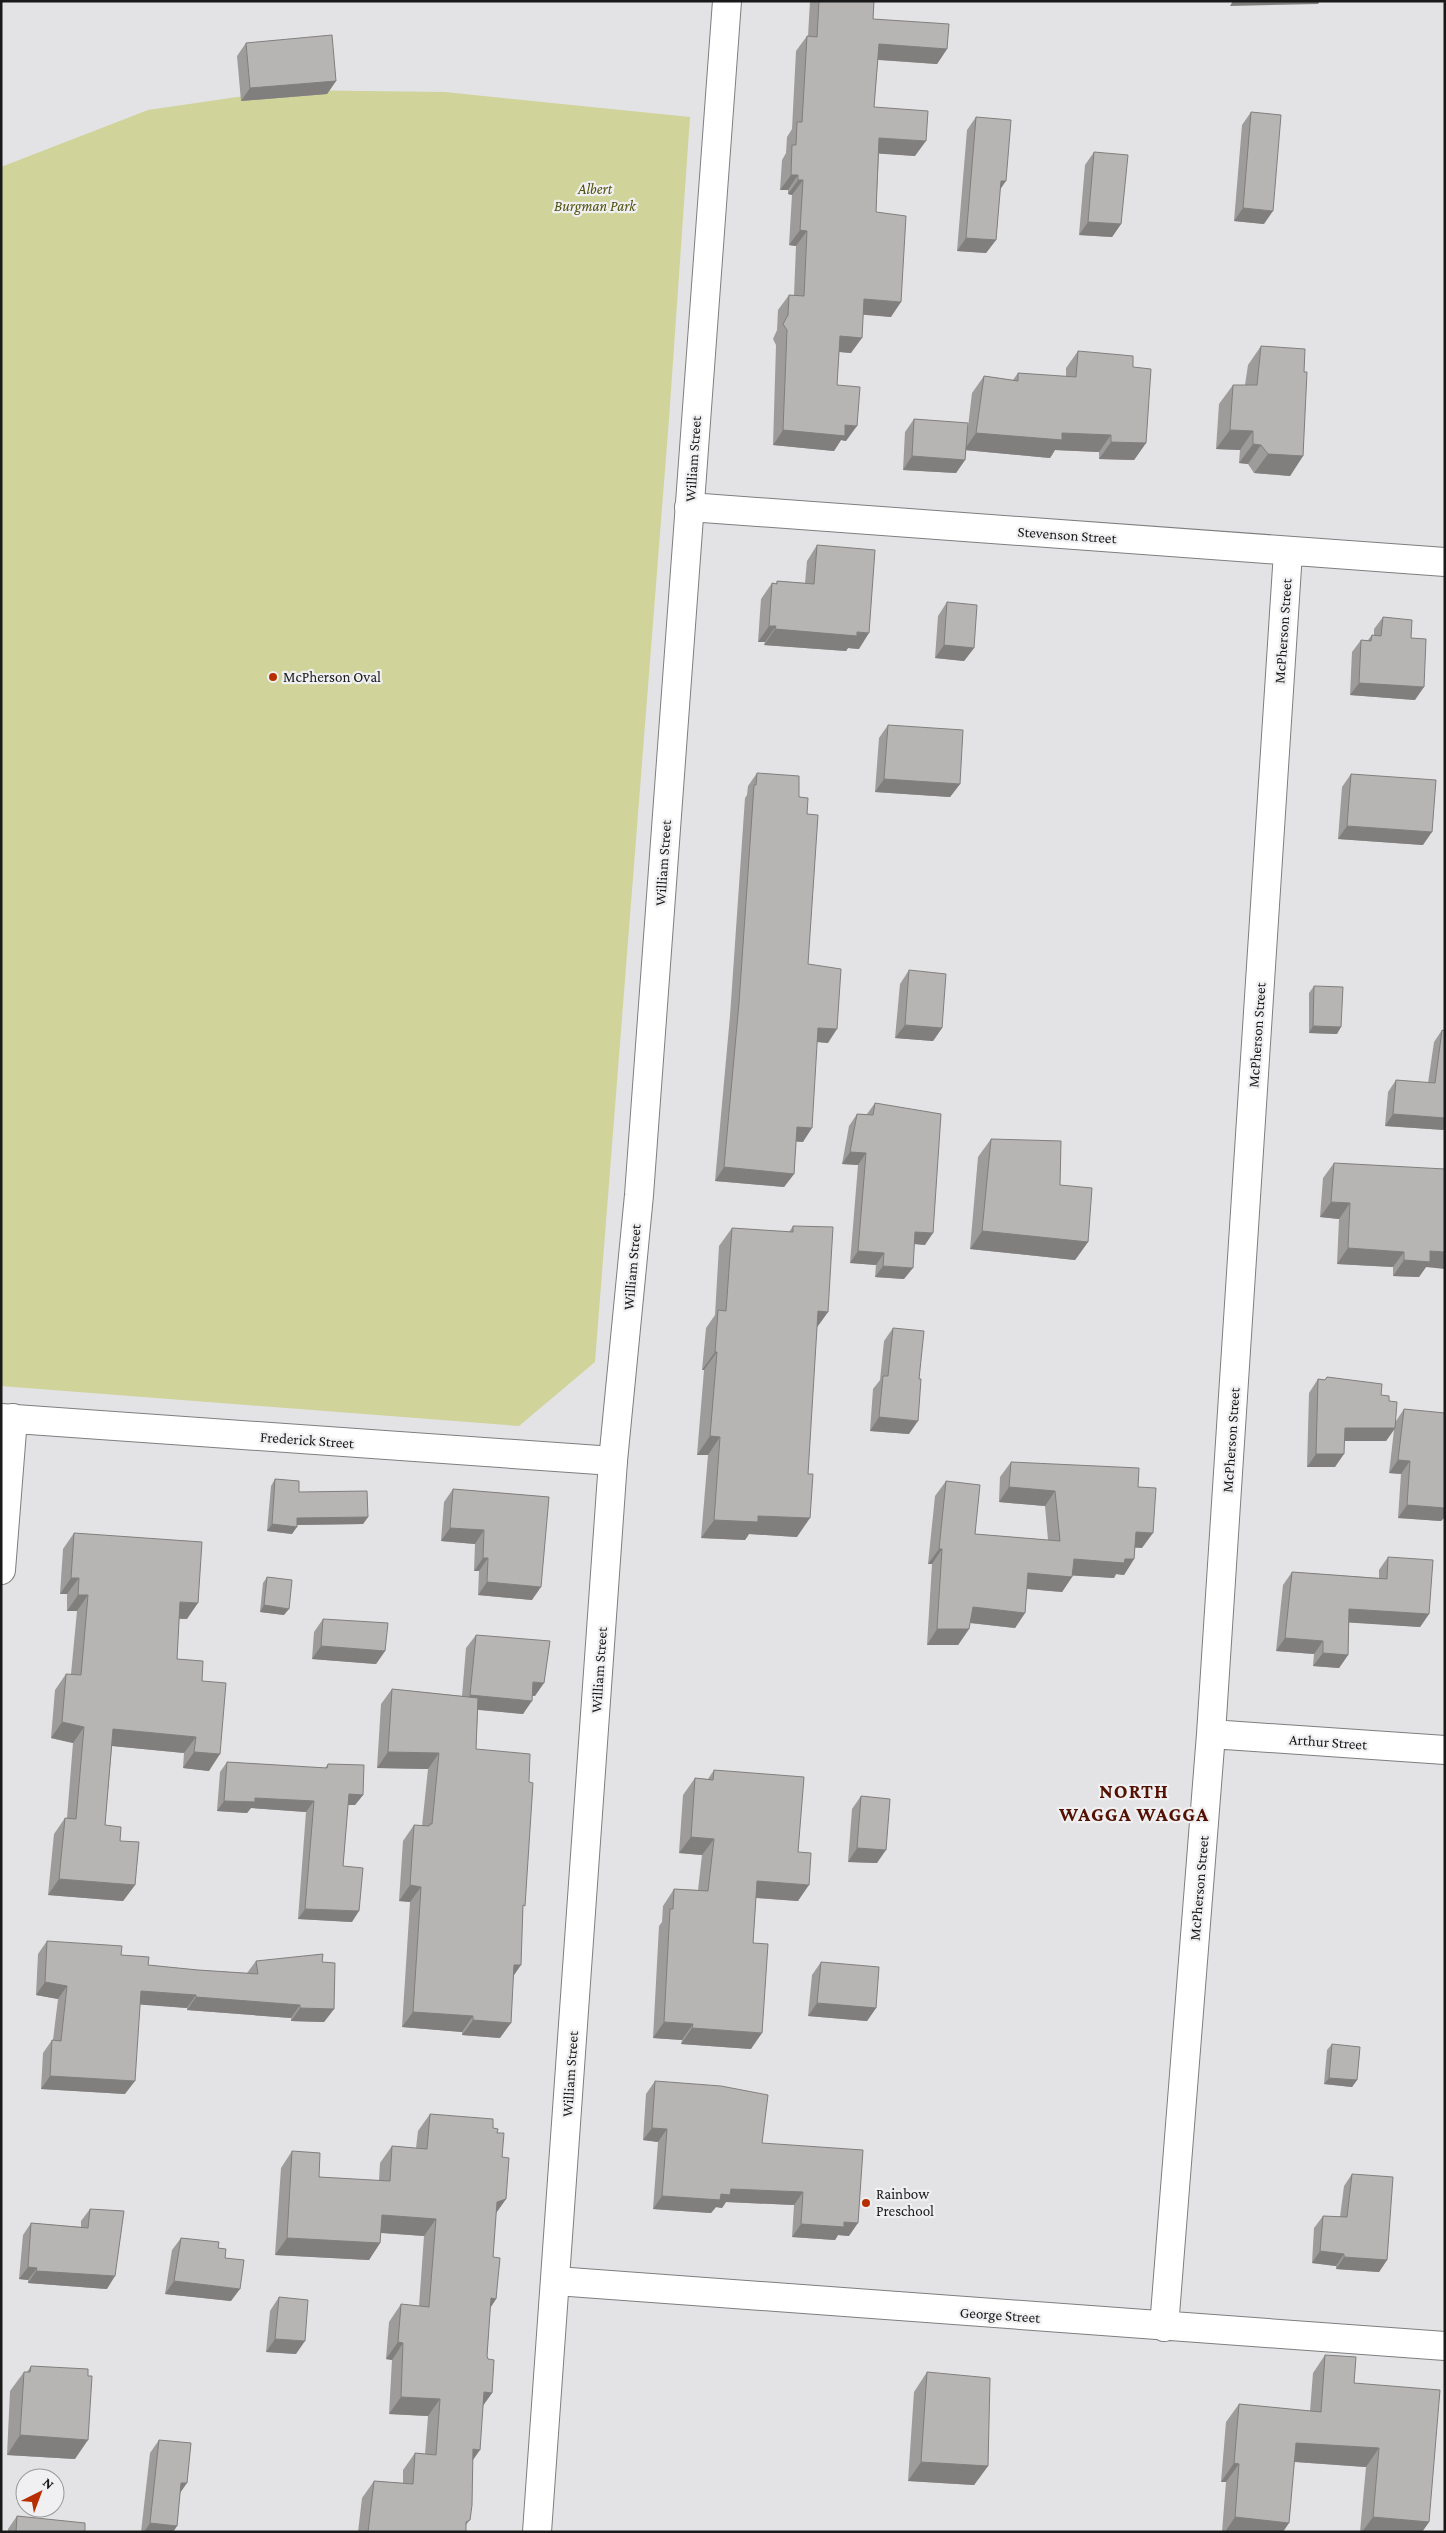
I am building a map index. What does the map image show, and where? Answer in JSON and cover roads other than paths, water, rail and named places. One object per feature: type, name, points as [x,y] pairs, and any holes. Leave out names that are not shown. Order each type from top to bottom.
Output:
[{"type":"street","name":"William Street","points":[[537,2532],[614,1461],[639,1196],[727,1]]},
{"type":"street","name":"Stevenson Street","points":[[689,506],[1288,552],[1445,562]]},
{"type":"street","name":"McPherson Street","points":[[1164,2327],[1212,1734],[1288,552]]},
{"type":"street","name":"Frederick Street","points":[[7,1418],[614,1461]]},
{"type":"street","points":[[1,1570],[7,1418]]},
{"type":"street","name":"Arthur Street","points":[[1212,1734],[1445,1750]]},
{"type":"street","name":"George Street","points":[[556,2281],[1164,2327],[1445,2346]]},
{"type":"place","name":"McPherson Oval","points":[[273,677]]},
{"type":"place","name":"Rainbow Preschool","points":[[866,2203]]},
{"type":"district","name":"NORTH WAGGA WAGGA","points":[[1134,1802]]},
{"type":"park label","name":"Albert Burgman Park","points":[[595,198]]}]
